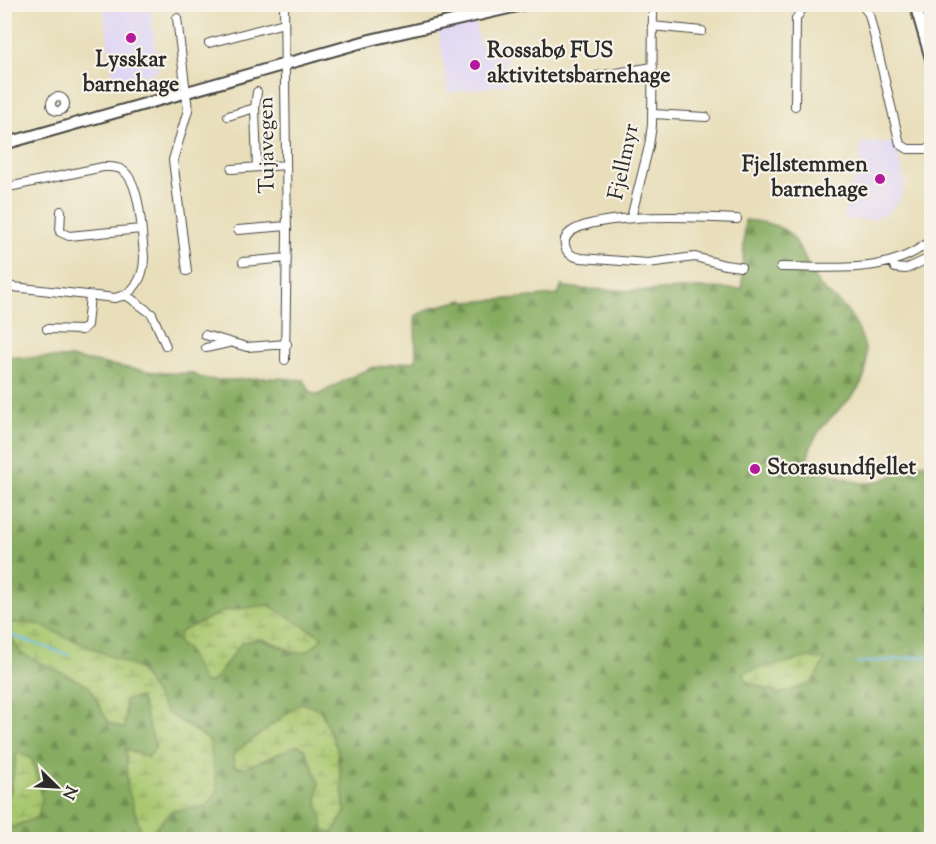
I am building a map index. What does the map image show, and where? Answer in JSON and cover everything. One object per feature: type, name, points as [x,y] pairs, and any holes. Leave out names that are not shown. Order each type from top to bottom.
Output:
[{"type":"street","name":"Tujavegen","points":[[284,4],[287,226],[285,360]]},
{"type":"street","points":[[4,144],[381,37],[526,4]]},
{"type":"street","name":"Fjellmyr","points":[[631,218],[649,146],[653,114],[652,4]]},
{"type":"street","points":[[795,106],[796,19],[802,9],[812,4]]},
{"type":"street","points":[[861,4],[869,14],[900,144],[908,149],[932,148]]},
{"type":"street","points":[[915,4],[929,45],[932,62]]},
{"type":"street","points":[[177,18],[187,91],[187,117],[173,160],[187,272]]},
{"type":"street","points":[[209,44],[284,23]]},
{"type":"street","points":[[652,26],[702,31]]},
{"type":"street","points":[[585,78],[652,68]]},
{"type":"street","points":[[257,92],[255,108],[257,167]]},
{"type":"street","points":[[228,116],[255,108]]},
{"type":"street","name":"Fjellmyr","points":[[653,114],[706,117]]},
{"type":"street","points":[[232,169],[286,165]]},
{"type":"street","points":[[4,188],[103,167],[118,168],[133,183],[141,229],[144,266],[137,284],[126,295],[115,298],[4,286]]},
{"type":"street","points":[[60,212],[60,232],[69,236],[141,229]]},
{"type":"street","points":[[737,219],[631,218],[578,226],[569,231],[564,244],[573,256],[581,258],[648,263],[695,257],[741,267]]},
{"type":"street","name":"Tujavegen","points":[[238,230],[287,226]]},
{"type":"street","points":[[781,267],[861,267],[908,256],[932,239]]},
{"type":"street","points":[[892,261],[895,267],[906,269],[932,257]]},
{"type":"street","points":[[243,262],[287,258]]},
{"type":"street","points":[[126,295],[152,314],[166,346]]},
{"type":"street","points":[[47,329],[82,330],[87,325],[90,296]]},
{"type":"street","points":[[205,335],[229,343],[257,347],[287,344]]},
{"type":"street","points":[[206,348],[229,343]]},
{"type":"shaded area","name":"Lysskar barnehage","points":[[103,5],[150,5],[158,71],[114,86]]},
{"type":"shaded area","name":"Rossabø FUS aktivitetsbarnehage","points":[[475,20],[480,45],[505,40],[508,84],[448,93],[438,28]]},
{"type":"shaded area","name":"Fjellstemmen barnehage","points":[[861,143],[892,143],[897,148],[905,185],[899,200],[889,212],[872,220],[843,219],[847,191],[860,172]]},
{"type":"green space","points":[[745,220],[774,225],[791,236],[818,284],[853,318],[859,331],[866,355],[865,374],[858,389],[821,428],[812,445],[807,465],[865,483],[882,480],[914,466],[931,463],[932,833],[928,839],[5,839],[5,830],[38,817],[17,752],[10,794],[5,800],[5,355],[69,358],[161,373],[192,373],[199,377],[219,380],[271,378],[304,380],[311,393],[318,395],[371,368],[415,361],[415,316],[431,308],[463,300],[467,302],[558,295],[562,285],[582,289],[642,291],[701,288],[742,289]],"holes":[[[269,605],[296,653],[260,639],[240,643],[214,680],[178,643]],[[810,657],[824,661],[812,683],[780,694],[746,681]],[[139,669],[166,712],[209,740],[207,806],[171,811],[153,831],[126,749],[148,758],[156,747],[140,697],[125,699],[125,729],[109,723],[89,686]],[[298,745],[337,748],[345,811],[332,834],[317,800],[319,783],[305,749]]]},
{"type":"green space","points":[[269,605],[322,637],[306,652],[298,653],[259,639],[241,643],[214,681],[204,683],[187,650],[178,643],[180,632],[224,611]]},
{"type":"green space","points":[[10,623],[37,624],[139,669],[166,712],[209,740],[218,790],[207,806],[171,811],[153,831],[141,831],[127,786],[126,749],[148,758],[156,747],[140,697],[125,700],[125,729],[109,723],[89,686],[21,653],[11,637]]},
{"type":"green space","points":[[810,657],[825,660],[812,683],[780,694],[746,681],[744,672]]},
{"type":"green space","points":[[301,703],[320,709],[337,748],[345,812],[332,834],[324,830],[317,800],[319,783],[305,749],[298,745],[245,768],[234,766],[233,754]]},
{"type":"green space","points":[[17,752],[32,759],[42,799],[38,817],[5,830],[5,800],[10,794]]},
{"type":"waterway","points":[[4,633],[68,655]]},
{"type":"waterway","points":[[856,663],[932,656]]},
{"type":"place","name":"Lysskar barnehage","points":[[131,38]]},
{"type":"place","name":"Rossabø FUS aktivitetsbarnehage","points":[[475,65]]},
{"type":"place","name":"Fjellstemmen barnehage","points":[[880,179]]},
{"type":"place","name":"Storasundfjellet","points":[[755,469]]}]
